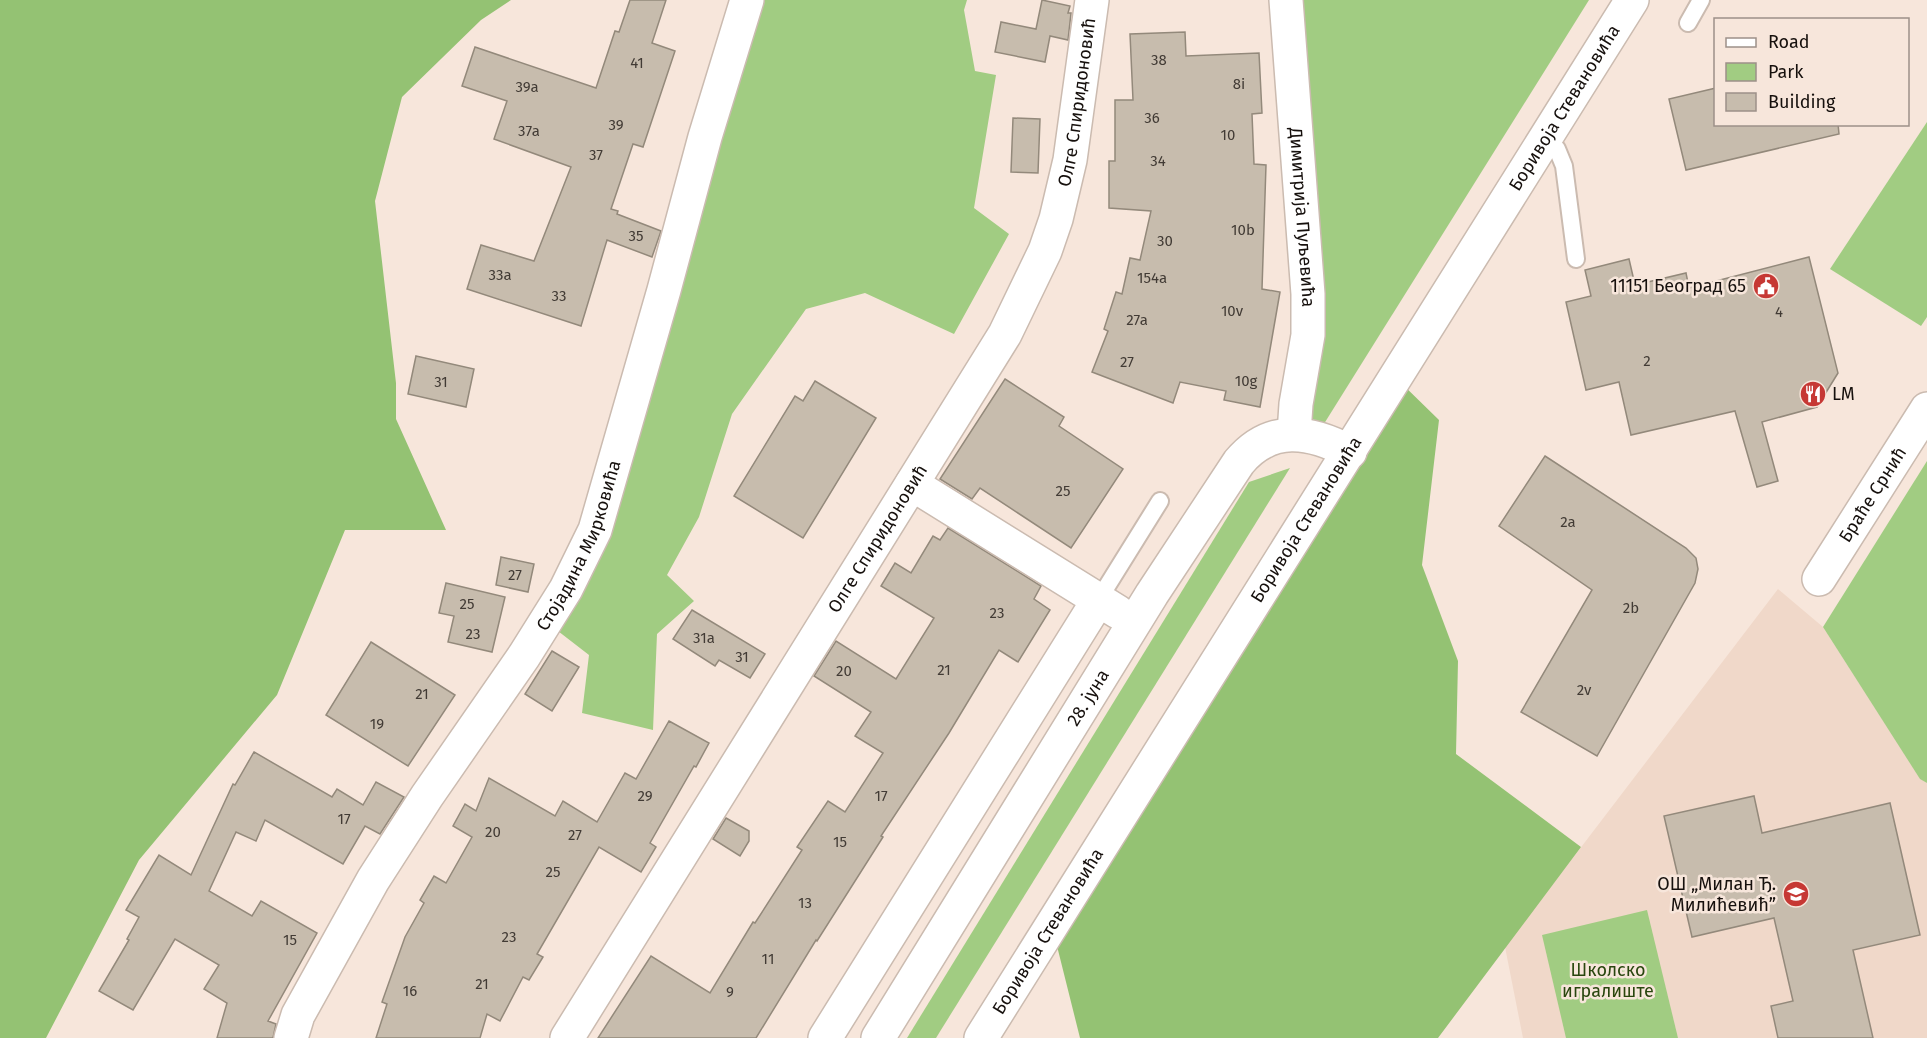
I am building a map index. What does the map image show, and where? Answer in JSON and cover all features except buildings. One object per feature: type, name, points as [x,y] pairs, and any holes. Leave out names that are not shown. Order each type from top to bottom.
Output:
[{"type":"street","name":"Стојадина Мирковића","points":[[291,1038],[298,1015],[373,880],[433,787],[524,656],[566,589],[595,530],[705,137],[747,0]]},
{"type":"street","name":"Олге Спиридоновић","points":[[567,1038],[1005,334],[1045,251],[1056,219],[1070,160],[1092,0]]},
{"type":"street","name":"Димитрија Пуљевића","points":[[1286,0],[1308,294],[1308,335],[1296,404],[1294,434]]},
{"type":"street","name":"Боривоја Стевановића","points":[[981,1038],[1632,0]]},
{"type":"street","name":"Браће Срнић","points":[[1819,579],[1927,409]]},
{"type":"street","name":"28. јуна","points":[[878,1038],[1134,623],[1239,462],[1252,449],[1266,441],[1277,436],[1294,434],[1318,437],[1350,452]]},
{"type":"street","points":[[912,484],[1134,623]]},
{"type":"street","points":[[825,1038],[1099,599]]},
{"type":"lane","points":[[1688,23],[1701,0]]},
{"type":"lane","points":[[1545,140],[1557,149],[1564,166],[1576,259]]},
{"type":"lane","points":[[1099,599],[1160,501]]},
{"type":"shaded area","points":[[1778,589],[1823,627],[1920,778],[1927,783],[1927,1038],[1523,1038],[1505,947]]},
{"type":"green space","points":[[0,0],[511,0],[481,20],[402,97],[375,201],[396,383],[396,419],[446,530],[345,530],[277,695],[139,860],[46,1038],[0,1038]]},
{"type":"green space","points":[[747,0],[967,0],[964,10],[975,71],[996,75],[974,208],[1009,234],[954,334],[865,293],[806,309],[732,414],[699,517],[667,575],[694,601],[657,634],[653,730],[582,713],[589,655],[545,621],[595,530]]},
{"type":"green space","points":[[1286,0],[1589,0],[1322,427],[1296,404]]},
{"type":"green space","points":[[1927,122],[1927,317],[1921,326],[1830,269]]},
{"type":"green space","points":[[1396,378],[1439,420],[1422,565],[1458,661],[1456,754],[1581,847],[1438,1038],[1080,1038],[1052,926]]},
{"type":"green space","points":[[1927,461],[1927,783],[1920,779],[1823,627]]},
{"type":"green space","points":[[1290,468],[936,1038],[907,1038],[1249,482]]},
{"type":"green space","name":"Школско игралиште","points":[[1647,910],[1678,1038],[1566,1038],[1542,935]]},
{"type":"place","name":"11151 Београд 65","points":[[1766,286]]},
{"type":"place","name":"LM","points":[[1813,394]]},
{"type":"place","name":"ОШ „Милан Ђ. Милићевић”","points":[[1796,894]]}]
